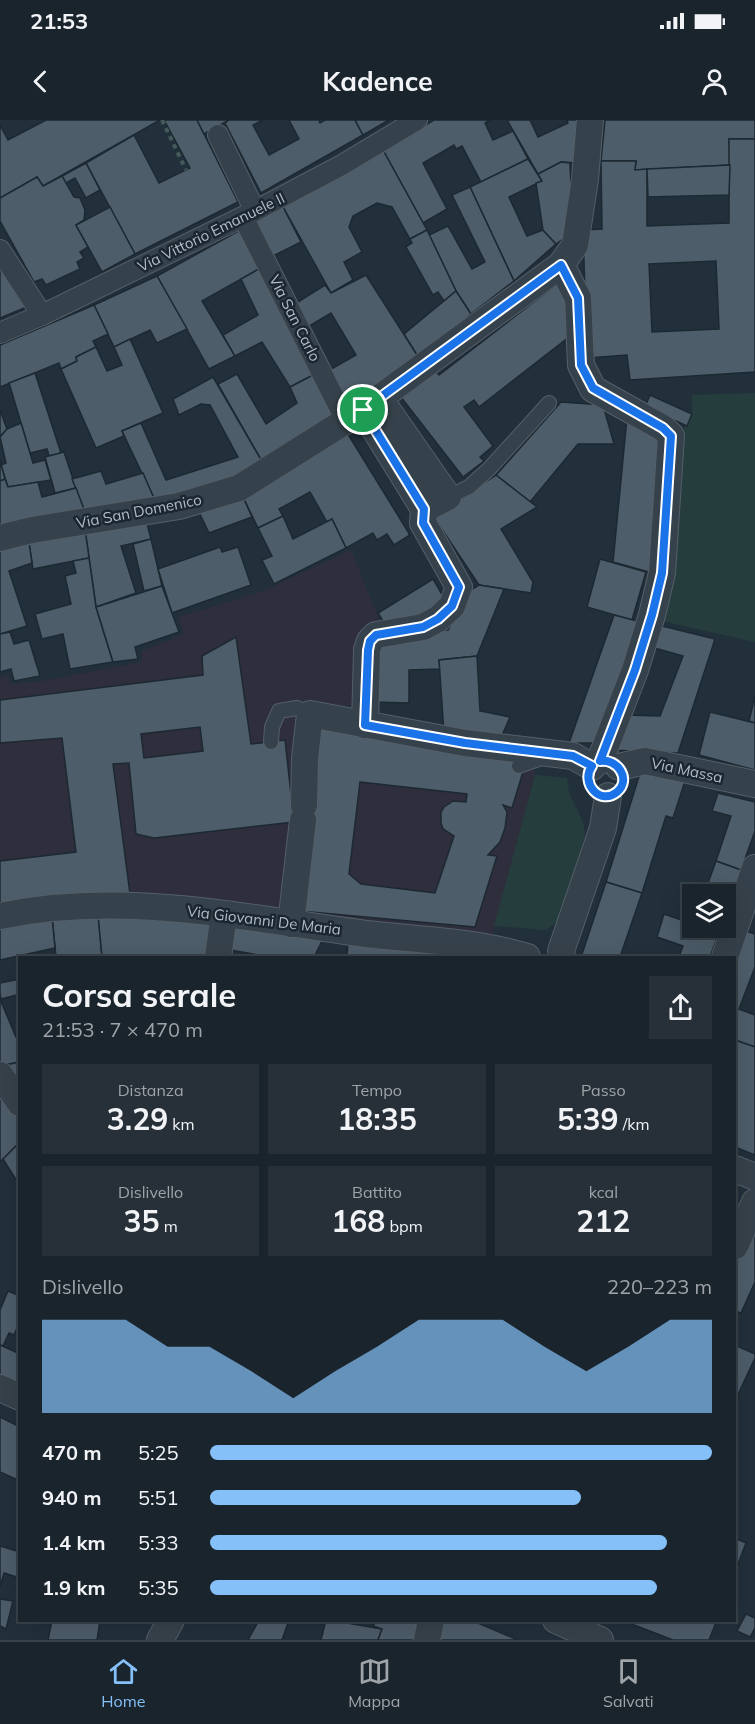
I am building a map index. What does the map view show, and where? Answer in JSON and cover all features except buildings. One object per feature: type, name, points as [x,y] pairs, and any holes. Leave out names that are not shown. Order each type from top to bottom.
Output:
[{"type":"street","name":"Via Vittorio Emanuele II","points":[[0,333],[42,315],[249,214],[342,165],[417,120]]},
{"type":"street","name":"Via San Domenico","points":[[0,538],[32,530],[179,506],[239,488],[363,410],[561,265],[575,245],[585,179],[590,120]]},
{"type":"street","name":"Via San Carlo","points":[[218,135],[249,214],[363,410]]},
{"type":"street","points":[[0,250],[42,315]]},
{"type":"street","points":[[556,955],[603,828],[608,795],[599,795],[590,787],[588,775],[604,765],[652,615],[662,573],[671,436],[663,428],[593,388],[581,365],[578,298],[561,265]]},
{"type":"street","points":[[363,410],[448,497],[424,516]]},
{"type":"street","points":[[363,410],[424,516],[459,587],[452,606],[438,619],[423,627],[376,635],[370,641],[365,725]]},
{"type":"street","points":[[291,924],[303,813],[305,758],[310,714],[465,743],[573,756],[604,765]]},
{"type":"street","name":"Via Massa","points":[[604,765],[645,761],[755,784]]},
{"type":"street","points":[[725,956],[755,868]]},
{"type":"street","name":"Via Giovanni De Maria","points":[[0,916],[22,912],[124,904],[224,914],[291,924],[350,923],[499,948],[524,956]]},
{"type":"street","points":[[218,956],[224,914]]},
{"type":"street","points":[[0,1075],[18,1100]]},
{"type":"street","points":[[736,1169],[755,1177]]},
{"type":"street","points":[[736,1244],[755,1202]]},
{"type":"street","points":[[0,1388],[18,1396]]},
{"type":"street","points":[[160,1640],[170,1622]]},
{"type":"street","points":[[427,1640],[431,1622]]},
{"type":"street","points":[[563,1622],[600,1640]]},
{"type":"lane","points":[[448,497],[469,487],[489,469],[549,403]]},
{"type":"lane","points":[[271,742],[272,727],[279,711],[297,708],[310,714]]},
{"type":"lane","points":[[519,766],[555,754]]},
{"type":"path","points":[[162,120],[186,170]]},
{"type":"shaded area","points":[[351,550],[381,625],[356,704],[310,714],[532,757],[535,775],[492,936],[0,913],[0,677],[8,675],[11,684],[36,682],[141,662],[142,651],[184,634],[178,617],[263,591]]},
{"type":"green space","points":[[755,393],[755,642],[662,621],[682,432],[692,414],[692,395]]},
{"type":"green space","points":[[535,775],[567,778],[569,793],[583,822],[585,834],[561,919],[546,930],[494,926]]},
{"type":"route","points":[[561,265],[578,298],[581,365],[593,388],[663,428],[671,436],[662,573],[635,670],[600,761],[610,761],[622,772],[623,784],[616,793],[604,796],[594,792],[588,781],[592,766],[573,756],[465,743],[365,725],[370,641],[376,635],[423,627],[438,619],[452,606],[459,587],[423,523],[424,509],[363,410],[561,265]]}]
